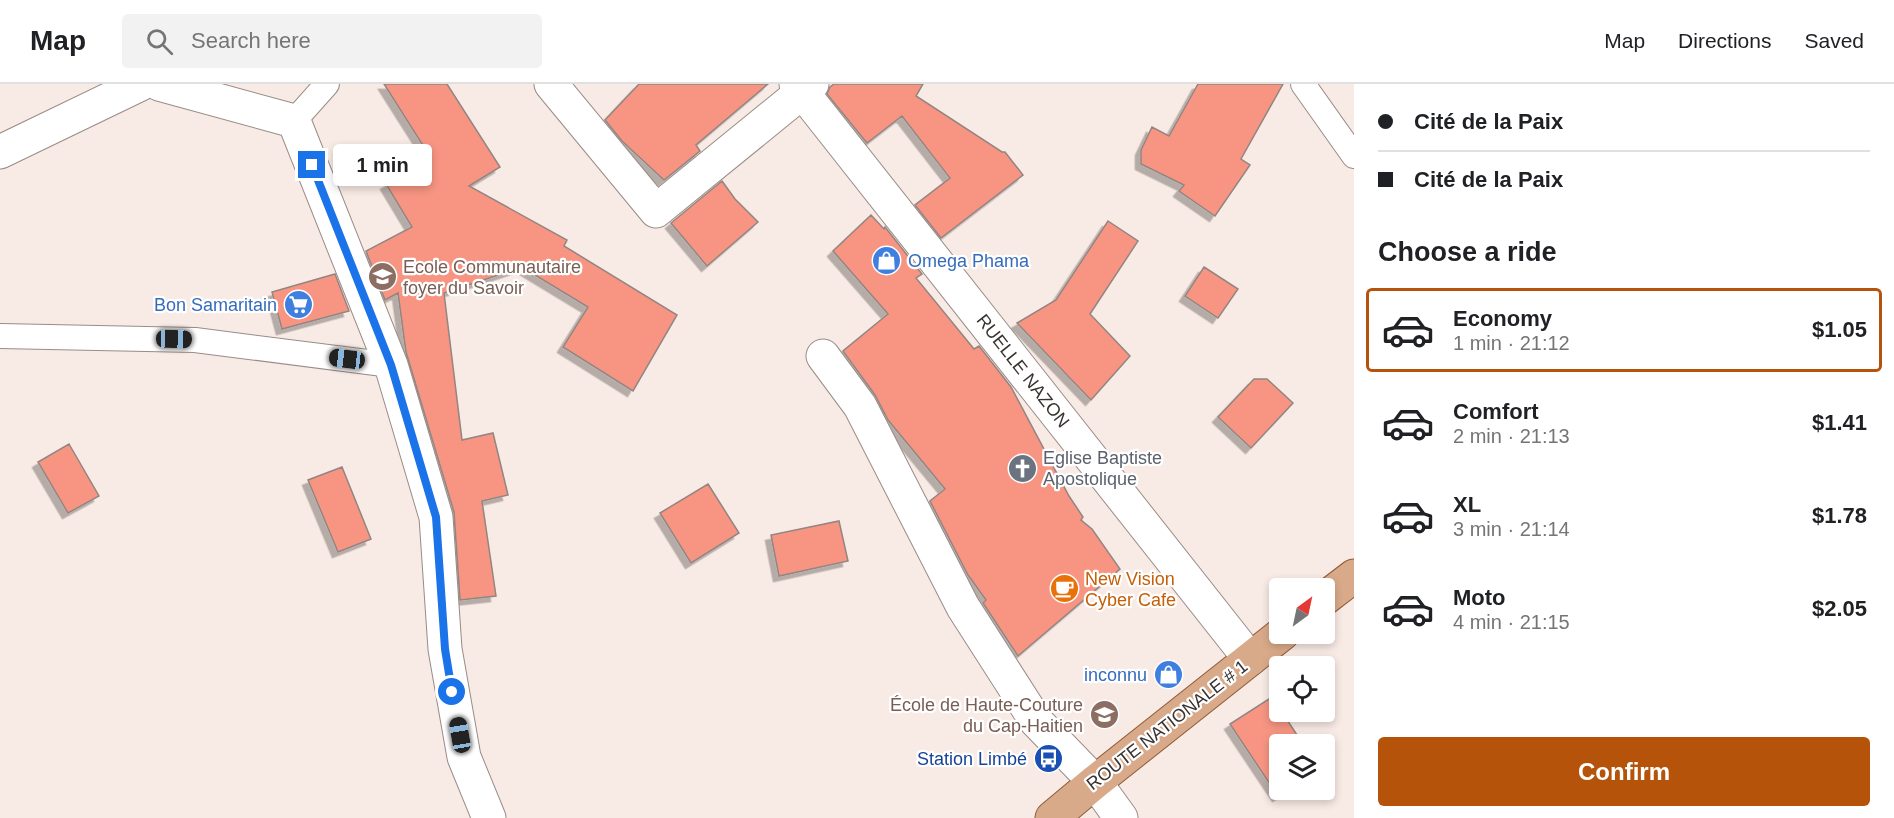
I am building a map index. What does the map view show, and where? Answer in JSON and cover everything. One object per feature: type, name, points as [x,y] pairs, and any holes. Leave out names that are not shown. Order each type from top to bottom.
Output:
[{"type":"main road","points":[[1335,591],[1354,576]]},
{"type":"main road","name":"ROUTE NATIONALE # 1","points":[[1052,818],[1269,644]]},
{"type":"street","points":[[0,152],[141,84]]},
{"type":"street","points":[[159,84],[294,121],[391,365],[436,517],[447,660],[464,757],[489,818]]},
{"type":"street","points":[[551,84],[656,211],[804,87]]},
{"type":"street","name":"RUELLE NAZON","points":[[804,87],[1250,659]]},
{"type":"street","points":[[823,356],[860,406],[963,607],[1035,721],[1095,782],[1121,818]]},
{"type":"lane","points":[[294,121],[327,84]]},
{"type":"lane","points":[[1303,84],[1354,156]]},
{"type":"lane","points":[[0,336],[195,340],[391,365]]},
{"type":"building","points":[[384,84],[447,84],[500,167],[469,186],[567,240],[564,246],[677,315],[633,391],[563,347],[588,307],[522,267],[444,293],[462,440],[493,433],[508,495],[482,501],[496,596],[460,600],[454,512],[406,352],[398,293],[385,300],[366,251],[412,227],[386,184],[431,158]]},
{"type":"building","points":[[639,84],[768,84],[696,145],[700,151],[664,180],[622,141],[605,120]]},
{"type":"building","points":[[834,84],[923,84],[916,96],[1005,152],[1023,175],[941,238],[915,205],[950,178],[902,116],[867,143],[827,94]]},
{"type":"building","points":[[1198,84],[1283,84],[1241,159],[1250,165],[1215,216],[1179,191],[1184,185],[1141,164],[1141,150],[1152,127],[1169,136]]},
{"type":"building","points":[[722,181],[735,199],[758,222],[707,266],[671,223]]},
{"type":"building","points":[[871,215],[884,229],[885,227],[922,274],[916,278],[974,349],[979,346],[1011,387],[1069,496],[1083,517],[1081,520],[1092,529],[1120,569],[1018,656],[983,603],[986,600],[968,575],[930,501],[945,489],[888,420],[875,395],[843,351],[888,314],[833,251]]},
{"type":"building","points":[[1108,221],[1138,241],[1090,314],[1130,356],[1091,400],[1017,323],[1056,300]]},
{"type":"building","points":[[1204,267],[1238,289],[1218,318],[1185,296]]},
{"type":"building","points":[[335,274],[349,311],[282,329],[272,292]]},
{"type":"building","points":[[1254,379],[1267,379],[1293,403],[1251,448],[1218,417]]},
{"type":"building","points":[[69,444],[99,496],[68,513],[38,462]]},
{"type":"building","points":[[342,467],[371,539],[338,552],[308,480]]},
{"type":"building","points":[[708,484],[739,533],[691,563],[660,513]]},
{"type":"building","points":[[839,521],[848,561],[779,576],[771,535]]},
{"type":"building","points":[[1269,699],[1269,722],[1288,722],[1296,734],[1269,734],[1269,782],[1230,724]]},
{"type":"place","name":"Omega Phama","points":[[887,261]]},
{"type":"place","name":"Ecole Communautaire foyer du Savoir","points":[[382,277]]},
{"type":"place","name":"Bon Samaritain","points":[[298,305]]},
{"type":"place","name":"Eglise Baptiste Apostolique","points":[[1022,468]]},
{"type":"place","name":"New Vision Cyber Cafe","points":[[1064,589]]},
{"type":"place","name":"inconnu","points":[[1168,675]]},
{"type":"place","name":"École de Haute-Couture du Cap-Haitien","points":[[1104,715]]},
{"type":"place","name":"Station Limbé","points":[[1048,759]]},
{"type":"route","points":[[312,165],[391,365],[436,517],[445,649],[452,692]]}]
